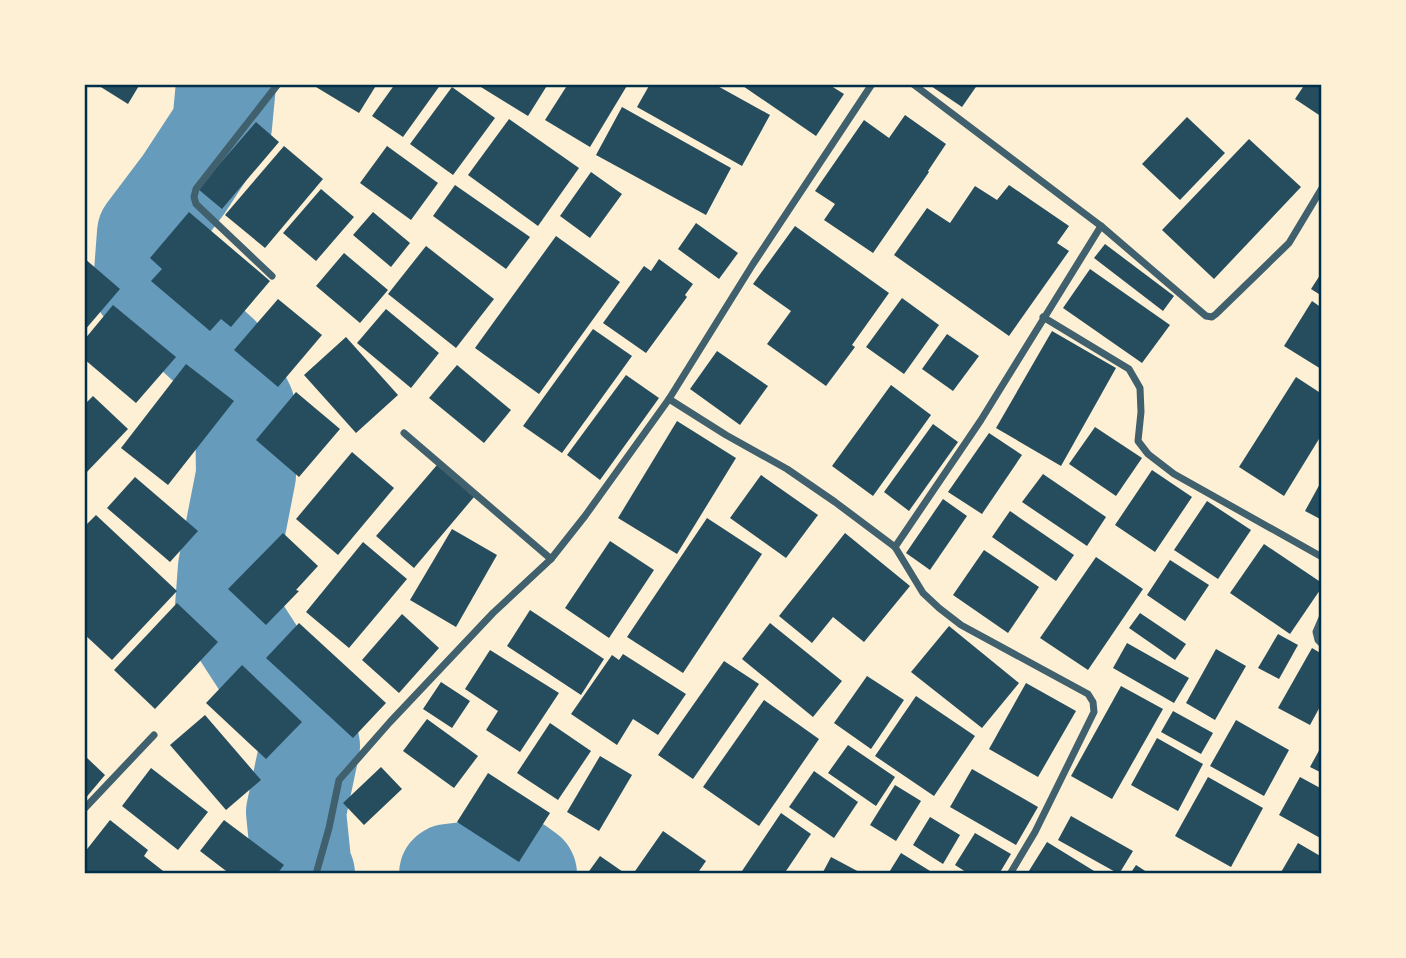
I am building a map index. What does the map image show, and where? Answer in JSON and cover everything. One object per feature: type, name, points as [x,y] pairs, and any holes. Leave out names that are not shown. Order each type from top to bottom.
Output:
[{"type":"street","points":[[272,276],[196,204],[194,197],[196,188],[278,84]]},
{"type":"street","points":[[316,874],[339,780],[493,613],[551,559],[585,516],[669,399],[753,264],[872,84]]},
{"type":"street","points":[[913,84],[1101,226],[1206,316],[1212,317],[1289,243],[1322,188]]},
{"type":"street","points":[[895,547],[981,420],[1101,226]]},
{"type":"street","points":[[1043,317],[1129,369],[1140,388],[1142,412],[1138,441],[1152,458],[1174,474],[1322,557]]},
{"type":"street","points":[[669,399],[787,469],[895,547],[923,593],[961,625],[1088,694],[1093,702],[1094,712],[1035,832],[1010,874]]},
{"type":"street","points":[[404,433],[551,559]]},
{"type":"street","points":[[1322,618],[1316,632],[1322,644]]},
{"type":"street","points":[[84,809],[154,735]]},
{"type":"building","points":[[96,84],[140,84],[128,104]]},
{"type":"building","points":[[311,84],[377,84],[359,113]]},
{"type":"building","points":[[395,84],[441,84],[403,137],[372,116]]},
{"type":"building","points":[[476,84],[548,84],[528,116]]},
{"type":"building","points":[[568,84],[628,84],[590,147],[545,120]]},
{"type":"building","points":[[650,84],[714,84],[770,115],[742,166],[637,107]]},
{"type":"building","points":[[740,84],[828,84],[844,94],[816,136]]},
{"type":"building","points":[[928,84],[978,84],[962,107]]},
{"type":"building","points":[[1305,84],[1322,84],[1322,117],[1295,99]]},
{"type":"building","points":[[452,87],[495,118],[453,175],[410,144]]},
{"type":"building","points":[[622,107],[731,168],[706,215],[596,155]]},
{"type":"building","points":[[905,115],[946,144],[873,253],[824,220],[835,204],[815,191],[864,120],[889,138]]},
{"type":"building","points":[[1187,117],[1225,153],[1180,200],[1142,164]]},
{"type":"building","points":[[509,119],[579,168],[538,226],[468,175]]},
{"type":"building","points":[[256,122],[279,142],[222,209],[198,189]]},
{"type":"building","points":[[1249,139],[1301,187],[1214,279],[1162,230]]},
{"type":"building","points":[[284,146],[323,179],[265,248],[225,215]]},
{"type":"building","points":[[387,146],[438,183],[411,220],[360,183]]},
{"type":"building","points":[[591,172],[622,194],[590,238],[560,216]]},
{"type":"building","points":[[455,185],[530,237],[506,269],[433,216]]},
{"type":"building","points":[[1009,185],[1069,226],[1057,243],[1069,251],[1009,336],[894,255],[927,208],[950,223],[975,186],[997,200]]},
{"type":"building","points":[[321,189],[354,217],[316,261],[283,233]]},
{"type":"building","points":[[189,212],[270,281],[231,327],[221,319],[210,331],[151,281],[162,269],[150,258]]},
{"type":"building","points":[[373,212],[410,243],[391,267],[353,235]]},
{"type":"building","points":[[696,223],[738,253],[719,279],[678,249]]},
{"type":"building","points":[[795,226],[889,293],[852,345],[855,347],[826,386],[767,344],[791,311],[753,284]]},
{"type":"building","points":[[556,236],[620,282],[539,394],[475,348]]},
{"type":"building","points":[[1105,244],[1174,296],[1163,311],[1094,258]]},
{"type":"building","points":[[426,246],[494,299],[456,348],[388,294]]},
{"type":"building","points":[[344,253],[388,290],[360,323],[316,286]]},
{"type":"building","points":[[84,258],[120,289],[84,331]]},
{"type":"building","points":[[659,259],[693,284],[685,295],[687,297],[646,353],[603,323],[644,266],[651,271]]},
{"type":"building","points":[[1090,269],[1170,325],[1142,363],[1063,308]]},
{"type":"building","points":[[1322,272],[1322,296],[1311,289]]},
{"type":"building","points":[[902,298],[939,325],[904,374],[866,347]]},
{"type":"building","points":[[278,299],[322,335],[278,387],[234,350]]},
{"type":"building","points":[[1312,301],[1322,308],[1321,369],[1284,346]]},
{"type":"building","points":[[113,305],[176,357],[136,403],[84,359],[84,340]]},
{"type":"building","points":[[386,309],[439,353],[411,388],[357,343]]},
{"type":"building","points":[[593,329],[632,356],[562,453],[523,426]]},
{"type":"building","points":[[1052,331],[1116,368],[1061,466],[996,428]]},
{"type":"building","points":[[947,334],[979,356],[953,391],[922,369]]},
{"type":"building","points":[[346,337],[398,395],[356,433],[304,375]]},
{"type":"building","points":[[717,351],[768,386],[740,425],[690,389]]},
{"type":"building","points":[[186,364],[234,401],[168,485],[121,448]]},
{"type":"building","points":[[457,365],[511,410],[484,443],[429,398]]},
{"type":"building","points":[[626,375],[659,398],[600,480],[567,455]]},
{"type":"building","points":[[1296,377],[1322,394],[1322,434],[1284,496],[1239,467]]},
{"type":"building","points":[[891,385],[931,415],[873,496],[832,466]]},
{"type":"building","points":[[296,392],[340,429],[299,477],[256,440]]},
{"type":"building","points":[[93,396],[128,429],[84,475],[84,405]]},
{"type":"building","points":[[677,421],[736,458],[677,554],[618,518]]},
{"type":"building","points":[[933,424],[958,442],[909,511],[884,492]]},
{"type":"building","points":[[1095,427],[1142,458],[1116,496],[1069,464]]},
{"type":"building","points":[[989,433],[1022,455],[982,514],[948,492]]},
{"type":"building","points":[[352,452],[394,488],[338,555],[296,519]]},
{"type":"building","points":[[437,465],[474,497],[414,568],[376,536]]},
{"type":"building","points":[[1152,470],[1192,497],[1155,552],[1115,525]]},
{"type":"building","points":[[1043,474],[1106,517],[1087,546],[1022,502]]},
{"type":"building","points":[[761,475],[818,515],[786,558],[730,518]]},
{"type":"building","points":[[135,477],[198,531],[170,562],[107,508]]},
{"type":"building","points":[[1322,480],[1322,520],[1305,511]]},
{"type":"building","points":[[943,499],[967,516],[930,570],[906,553]]},
{"type":"building","points":[[1207,501],[1251,530],[1218,579],[1174,550]]},
{"type":"building","points":[[1010,511],[1074,555],[1056,581],[992,537]]},
{"type":"building","points":[[96,515],[177,591],[112,660],[84,634],[84,527]]},
{"type":"building","points":[[707,518],[762,554],[683,673],[627,637]]},
{"type":"building","points":[[452,529],[497,555],[456,627],[410,600]]},
{"type":"building","points":[[283,533],[318,566],[296,590],[299,591],[266,625],[228,589]]},
{"type":"building","points":[[845,533],[910,586],[864,642],[833,617],[812,643],[779,616]]},
{"type":"building","points":[[610,541],[654,570],[609,638],[565,608]]},
{"type":"building","points":[[363,542],[407,579],[349,648],[306,612]]},
{"type":"building","points":[[1264,544],[1322,583],[1322,587],[1290,634],[1230,593]]},
{"type":"building","points":[[984,550],[1039,587],[1008,633],[953,595]]},
{"type":"building","points":[[1096,557],[1143,589],[1088,670],[1040,638]]},
{"type":"building","points":[[1170,560],[1209,585],[1185,621],[1147,595]]},
{"type":"building","points":[[177,603],[218,642],[155,709],[114,670]]},
{"type":"building","points":[[530,610],[604,659],[581,695],[507,646]]},
{"type":"building","points":[[1140,613],[1186,644],[1175,660],[1129,628]]},
{"type":"building","points":[[402,614],[439,648],[399,693],[362,660]]},
{"type":"building","points":[[299,623],[386,703],[353,738],[266,658]]},
{"type":"building","points":[[770,623],[842,681],[813,717],[742,659]]},
{"type":"building","points":[[949,626],[1019,683],[982,728],[911,672]]},
{"type":"building","points":[[1278,634],[1298,645],[1279,679],[1258,668]]},
{"type":"building","points":[[1127,643],[1189,678],[1174,703],[1113,668]]},
{"type":"building","points":[[1312,648],[1322,654],[1322,703],[1310,725],[1278,708]]},
{"type":"building","points":[[1216,649],[1246,666],[1215,720],[1186,703]]},
{"type":"building","points":[[490,650],[559,693],[520,752],[486,730],[498,711],[465,689]]},
{"type":"building","points":[[623,654],[686,694],[658,735],[633,719],[617,745],[571,714],[612,655],[619,660]]},
{"type":"building","points":[[724,661],[759,684],[693,779],[658,755]]},
{"type":"building","points":[[242,665],[302,722],[266,759],[206,703]]},
{"type":"building","points":[[867,676],[904,700],[871,749],[834,723]]},
{"type":"building","points":[[441,682],[470,701],[452,728],[423,709]]},
{"type":"building","points":[[1026,683],[1076,711],[1038,777],[989,749]]},
{"type":"building","points":[[1121,686],[1163,709],[1112,799],[1071,776]]},
{"type":"building","points":[[916,696],[975,736],[934,796],[875,756]]},
{"type":"building","points":[[764,700],[819,739],[759,826],[703,787]]},
{"type":"building","points":[[1173,711],[1213,733],[1201,754],[1161,732]]},
{"type":"building","points":[[205,715],[261,780],[226,810],[170,745]]},
{"type":"building","points":[[427,719],[478,756],[454,788],[403,751]]},
{"type":"building","points":[[1236,720],[1289,750],[1264,796],[1210,766]]},
{"type":"building","points":[[550,723],[591,751],[558,800],[517,773]]},
{"type":"building","points":[[1157,738],[1203,764],[1178,811],[1131,785]]},
{"type":"building","points":[[848,745],[895,777],[876,806],[828,773]]},
{"type":"building","points":[[1322,745],[1322,773],[1310,767]]},
{"type":"building","points":[[84,755],[105,775],[84,800]]},
{"type":"building","points":[[600,756],[632,775],[599,831],[567,812]]},
{"type":"building","points":[[381,767],[402,789],[364,825],[343,803]]},
{"type":"building","points":[[151,768],[208,812],[178,850],[122,806]]},
{"type":"building","points":[[972,769],[1038,807],[1016,845],[950,807]]},
{"type":"building","points":[[814,771],[858,802],[834,838],[789,807]]},
{"type":"building","points":[[488,773],[550,813],[519,862],[457,822]]},
{"type":"building","points":[[1208,777],[1263,808],[1231,867],[1175,836]]},
{"type":"building","points":[[1300,777],[1322,789],[1322,839],[1279,815]]},
{"type":"building","points":[[895,785],[921,801],[896,841],[870,825]]},
{"type":"building","points":[[781,813],[811,834],[784,874],[740,874]]},
{"type":"building","points":[[1071,816],[1133,851],[1119,874],[1058,840]]},
{"type":"building","points":[[930,817],[960,835],[943,864],[913,845]]},
{"type":"building","points":[[110,820],[148,850],[144,856],[167,874],[84,874],[84,853]]},
{"type":"building","points":[[224,820],[284,865],[277,874],[230,874],[200,851]]},
{"type":"building","points":[[663,831],[706,861],[697,874],[633,874]]},
{"type":"building","points":[[975,833],[1011,854],[999,874],[969,874],[955,865]]},
{"type":"building","points":[[1047,842],[1099,874],[1027,874]]},
{"type":"building","points":[[1298,843],[1322,857],[1322,874],[1280,874]]},
{"type":"building","points":[[901,853],[935,874],[888,874]]},
{"type":"building","points":[[600,856],[626,874],[587,874]]},
{"type":"building","points":[[831,857],[863,874],[822,874]]},
{"type":"building","points":[[1136,865],[1150,874],[1130,874]]},
{"type":"waterway","points":[[226,84],[222,126],[184,184],[147,233],[143,286],[220,356],[245,407],[246,475],[228,567],[225,607],[262,664],[301,704],[310,746],[296,812],[302,871],[305,874]]},
{"type":"waterway","points":[[449,874],[516,866],[527,874]]}]
